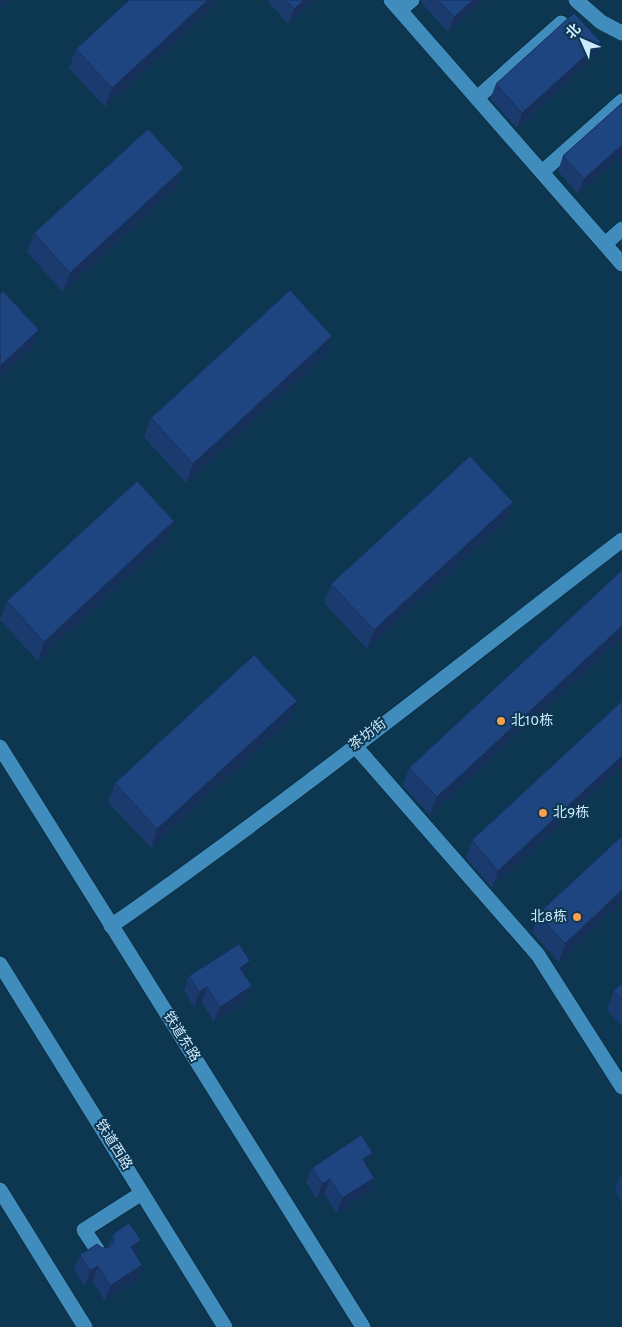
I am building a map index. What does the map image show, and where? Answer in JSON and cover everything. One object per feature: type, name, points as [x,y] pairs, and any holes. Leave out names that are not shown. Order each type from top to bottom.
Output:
[{"type":"street","points":[[412,0],[396,5],[622,264]]},
{"type":"street","points":[[576,0],[601,22],[622,33]]},
{"type":"street","points":[[477,98],[561,23]]},
{"type":"street","points":[[542,172],[622,101]]},
{"type":"street","points":[[605,244],[622,229]]},
{"type":"street","name":"茶坊街","points":[[111,926],[175,881],[355,746],[622,540]]},
{"type":"street","points":[[355,746],[538,955],[622,1088]]},
{"type":"street","name":"铁道东路","points":[[0,747],[363,1327]]},
{"type":"street","name":"铁道西路","points":[[0,964],[225,1327]]},
{"type":"street","points":[[0,1190],[85,1327]]},
{"type":"street","points":[[100,1254],[84,1230],[142,1193]]},
{"type":"building","points":[[129,0],[208,0],[112,88],[76,49]]},
{"type":"building","points":[[286,0],[304,0],[294,9]]},
{"type":"building","points":[[438,0],[473,0],[454,17]]},
{"type":"building","points":[[574,13],[601,42],[522,113],[496,84]]},
{"type":"building","points":[[622,103],[622,145],[584,179],[563,156]]},
{"type":"building","points":[[148,129],[184,168],[70,273],[34,233]]},
{"type":"building","points":[[290,290],[332,336],[193,464],[151,418]]},
{"type":"building","points":[[3,291],[39,330],[0,366],[0,294]]},
{"type":"building","points":[[470,456],[513,502],[374,630],[331,584]]},
{"type":"building","points":[[137,481],[174,521],[44,642],[7,601]]},
{"type":"building","name":"北10栋","points":[[622,570],[622,626],[437,797],[409,768]]},
{"type":"building","points":[[254,655],[297,701],[157,829],[115,783]]},
{"type":"building","name":"北9栋","points":[[622,701],[622,756],[498,871],[472,840]]},
{"type":"building","name":"北8栋","points":[[622,836],[622,890],[565,944],[538,914]]},
{"type":"building","points":[[239,944],[250,961],[240,968],[252,986],[220,1007],[207,987],[199,992],[189,976]]},
{"type":"building","points":[[622,983],[622,1000],[614,991]]},
{"type":"building","points":[[361,1135],[373,1153],[363,1159],[374,1178],[342,1198],[330,1179],[322,1184],[312,1168]]},
{"type":"building","points":[[129,1223],[141,1240],[131,1247],[142,1265],[110,1286],[98,1266],[90,1271],[80,1255],[97,1244],[102,1248],[110,1247],[114,1243],[113,1234]]},
{"type":"place","name":"北10栋","points":[[501,721]]},
{"type":"place","name":"北9栋","points":[[543,813]]},
{"type":"place","name":"北8栋","points":[[577,917]]}]
